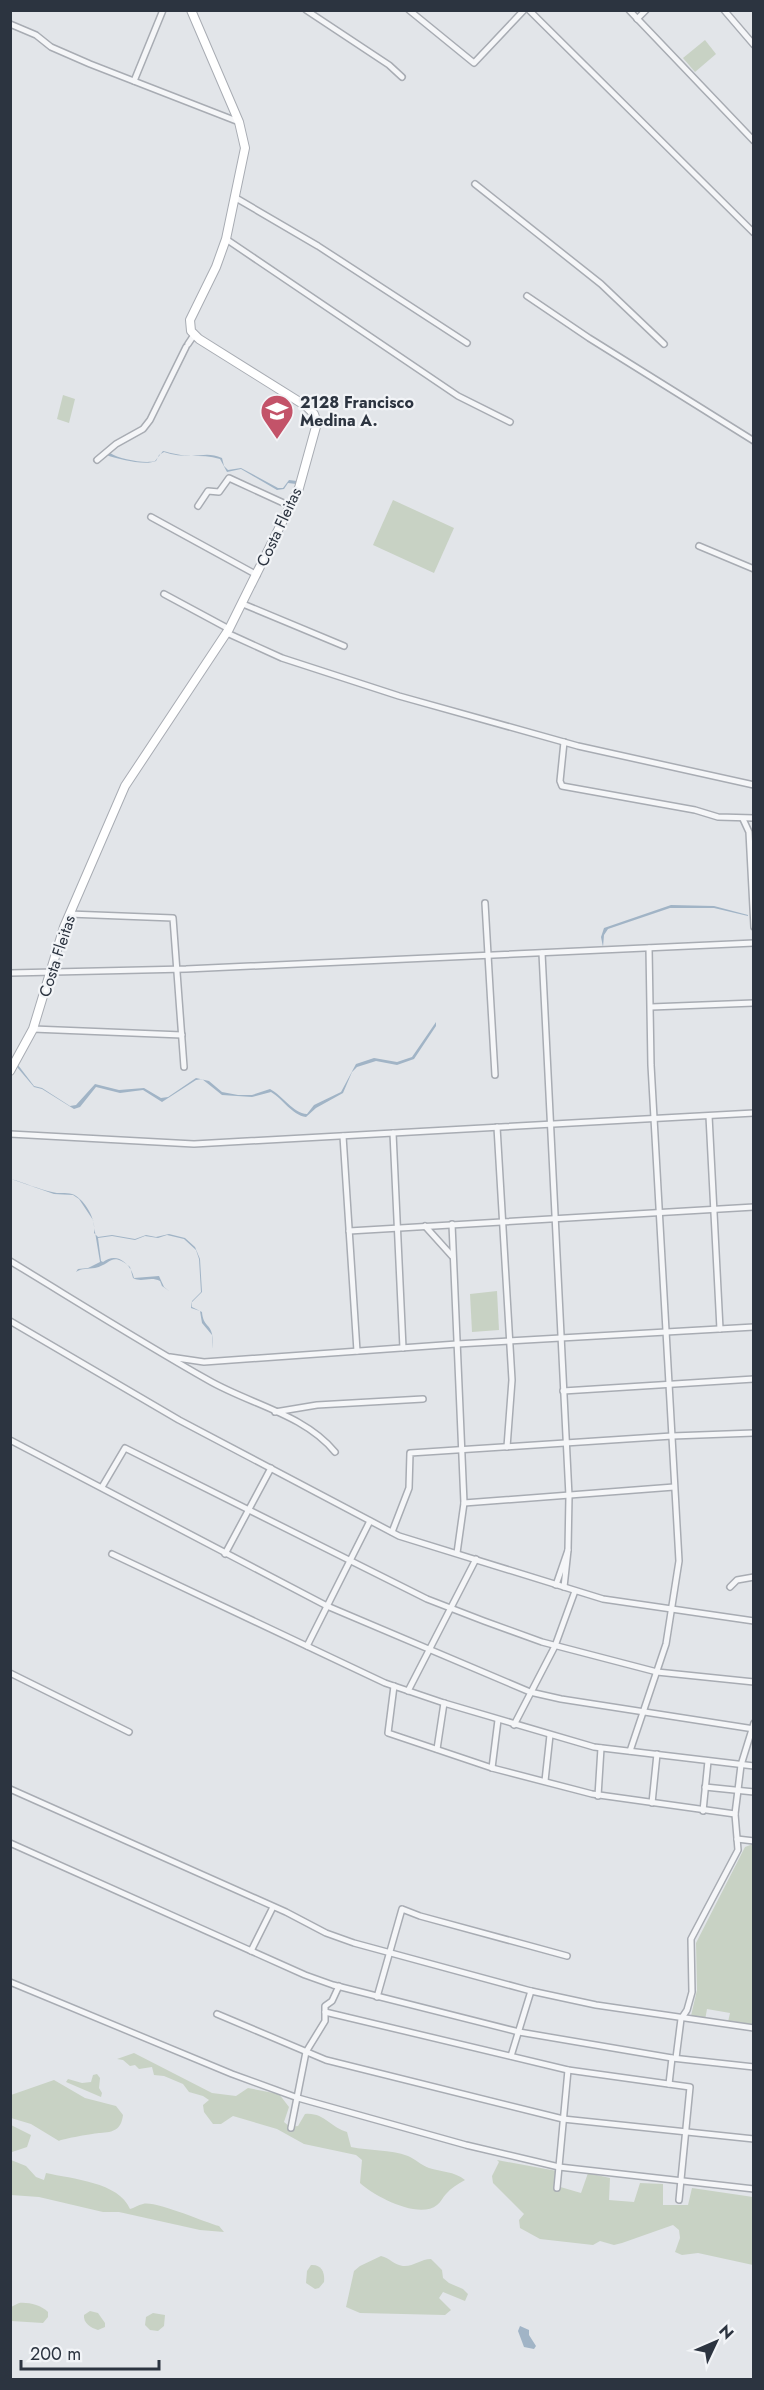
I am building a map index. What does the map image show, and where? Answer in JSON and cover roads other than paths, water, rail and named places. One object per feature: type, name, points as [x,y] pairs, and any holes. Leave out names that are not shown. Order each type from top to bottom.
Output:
[{"type":"main road","points":[[191,10],[239,122],[245,148],[226,239],[216,267],[190,320],[194,334]]},
{"type":"main road","name":"Costa Fleitas","points":[[10,1071],[33,1029],[69,914],[124,786],[228,631],[243,604],[298,488],[317,423],[314,414],[274,385],[194,334]]},
{"type":"street","points":[[134,81],[163,10]]},
{"type":"street","points":[[306,10],[402,76]]},
{"type":"street","points":[[410,10],[474,63],[524,10]]},
{"type":"street","points":[[530,10],[753,233]]},
{"type":"street","points":[[629,10],[753,141]]},
{"type":"street","points":[[637,19],[646,10]]},
{"type":"street","points":[[724,10],[753,45]]},
{"type":"street","points":[[10,24],[36,35],[51,47],[239,122]]},
{"type":"street","points":[[475,184],[601,284],[664,344]]},
{"type":"street","points":[[236,198],[318,246],[467,343]]},
{"type":"street","points":[[226,239],[458,396],[510,422]]},
{"type":"street","points":[[527,296],[589,338],[753,441]]},
{"type":"street","points":[[97,460],[105,452],[146,425],[194,334]]},
{"type":"street","points":[[198,506],[206,492],[210,490],[219,492],[229,478],[290,506]]},
{"type":"street","points":[[151,518],[257,575]]},
{"type":"street","points":[[699,546],[753,569]]},
{"type":"street","points":[[164,594],[228,631],[282,658],[332,676],[564,742],[753,785]]},
{"type":"street","points":[[243,604],[344,646]]},
{"type":"street","points":[[564,742],[560,782],[562,786],[695,810],[718,817],[753,818]]},
{"type":"street","points":[[743,819],[749,832],[753,927]]},
{"type":"street","points":[[485,903],[495,1075]]},
{"type":"street","points":[[69,914],[173,918],[184,1067]]},
{"type":"street","points":[[10,973],[177,970],[753,943]]},
{"type":"street","points":[[630,1751],[666,1644],[679,1561],[655,1119],[649,948]]},
{"type":"street","points":[[542,953],[569,1496],[569,1554],[564,1587]]},
{"type":"street","points":[[651,1007],[753,1003]]},
{"type":"street","points":[[33,1029],[182,1035]]},
{"type":"street","points":[[10,1134],[194,1144],[753,1113]]},
{"type":"street","points":[[709,1116],[720,1329]]},
{"type":"street","points":[[496,1127],[512,1380],[507,1447]]},
{"type":"street","points":[[393,1133],[403,1348]]},
{"type":"street","points":[[343,1136],[357,1351]]},
{"type":"street","points":[[349,1231],[753,1207]]},
{"type":"street","points":[[452,1224],[464,1503],[457,1553]]},
{"type":"street","points":[[425,1226],[453,1256]]},
{"type":"street","points":[[10,1261],[210,1382],[317,1434],[335,1452]]},
{"type":"street","points":[[10,1321],[170,1414],[392,1532],[603,1599],[753,1621]]},
{"type":"street","points":[[170,1357],[204,1362],[457,1344],[753,1327]]},
{"type":"street","points":[[563,1391],[753,1379]]},
{"type":"street","points":[[274,1412],[317,1405],[423,1398]]},
{"type":"street","points":[[392,1532],[409,1488],[410,1453],[753,1433]]},
{"type":"street","points":[[10,1440],[327,1606],[530,1692],[561,1699],[753,1727],[741,1765],[735,1814],[737,1853],[691,1939],[692,1992],[687,2010],[681,2019],[669,2084]]},
{"type":"street","points":[[102,1487],[125,1448],[427,1599],[450,1608],[555,1646],[657,1672],[753,1682]]},
{"type":"street","points":[[225,1554],[271,1468]]},
{"type":"street","points":[[464,1503],[674,1487]]},
{"type":"street","points":[[307,1646],[370,1521]]},
{"type":"street","points":[[556,1585],[568,1550]]},
{"type":"street","points":[[112,1554],[394,1686],[444,1703],[514,1725],[601,1748],[753,1766]]},
{"type":"street","points":[[408,1691],[476,1559]]},
{"type":"street","points":[[730,1587],[737,1580],[753,1577]]},
{"type":"street","points":[[514,1725],[555,1646],[575,1591]]},
{"type":"street","points":[[10,1673],[129,1732]]},
{"type":"street","points":[[394,1686],[388,1733],[492,1768],[598,1796],[735,1814]]},
{"type":"street","points":[[437,1749],[444,1703]]},
{"type":"street","points":[[492,1768],[498,1720]]},
{"type":"street","points":[[546,1781],[550,1735]]},
{"type":"street","points":[[598,1796],[601,1748]]},
{"type":"street","points":[[651,1803],[657,1754]]},
{"type":"street","points":[[702,1811],[708,1761]]},
{"type":"street","points":[[705,1787],[753,1792]]},
{"type":"street","points":[[10,1789],[273,1906],[326,1933],[531,1991],[681,2019],[753,2028]]},
{"type":"street","points":[[737,1839],[753,1841]]},
{"type":"street","points":[[10,1841],[305,1975],[377,1997],[519,2032],[674,2058],[753,2067]]},
{"type":"street","points":[[252,1950],[273,1906]]},
{"type":"street","points":[[377,1997],[402,1909],[420,1916],[567,1956]]},
{"type":"street","points":[[10,1982],[203,2062],[298,2098],[466,2145],[559,2167],[753,2189]]},
{"type":"street","points":[[291,2128],[306,2052],[325,2021],[325,2006],[332,2001],[338,1985]]},
{"type":"street","points":[[512,2056],[531,1991]]},
{"type":"street","points":[[325,2012],[568,2070],[690,2087],[679,2200]]},
{"type":"street","points":[[217,2014],[326,2060],[563,2119],[753,2139]]},
{"type":"street","points":[[557,2188],[568,2070]]},
{"type":"water","points":[[110,453],[126,459],[145,462],[155,461],[158,458],[156,461],[145,463],[106,455]]},
{"type":"water","points":[[193,456],[218,456],[222,458],[228,470],[241,468],[278,488],[283,488],[289,480],[297,481],[296,484],[288,483],[284,489],[277,490],[241,469],[227,472],[220,459]]},
{"type":"water","points":[[671,905],[714,906],[748,916],[714,908],[670,908],[608,929],[604,935],[603,947],[601,937],[604,928]]},
{"type":"water","points":[[436,1022],[436,1026],[414,1059],[397,1065],[376,1061],[357,1067],[352,1072],[343,1093],[316,1108],[306,1117],[296,1113],[271,1092],[252,1097],[222,1095],[203,1080],[209,1081],[222,1092],[238,1095],[252,1095],[270,1089],[297,1111],[307,1114],[314,1105],[341,1092],[356,1064],[374,1058],[397,1062],[412,1057]]},
{"type":"water","points":[[18,1065],[34,1086],[42,1088],[70,1106],[76,1105],[95,1084],[119,1090],[144,1088],[161,1098],[168,1097],[196,1078],[201,1079],[162,1102],[143,1090],[120,1093],[96,1087],[80,1107],[74,1109],[42,1089],[34,1087],[17,1067]]},
{"type":"water","points":[[11,1179],[54,1193],[67,1193],[77,1196],[89,1210],[93,1220],[79,1199],[73,1195],[54,1194]]},
{"type":"water","points":[[95,1234],[98,1237],[112,1235],[135,1239],[146,1235],[156,1237],[169,1234],[185,1238],[195,1247],[200,1259],[202,1292],[192,1302],[192,1307],[200,1311],[191,1308],[192,1301],[201,1292],[199,1259],[196,1250],[184,1239],[167,1235],[158,1238],[145,1236],[135,1240],[112,1236],[98,1238],[101,1261],[113,1258],[128,1265],[115,1259],[95,1268],[76,1272],[78,1269],[88,1268],[100,1262]]},
{"type":"water","points":[[131,1270],[134,1278],[159,1276],[164,1287],[169,1291],[162,1286],[160,1281],[133,1278]]},
{"type":"water","points":[[200,1311],[211,1331],[213,1338],[213,1349],[212,1335],[202,1323]]},
{"type":"water","points":[[520,2326],[529,2330],[529,2335],[536,2346],[534,2349],[524,2347],[518,2331]]},
{"type":"place","name":"2128 Francisco Medina A.","points":[[277,440]]}]
